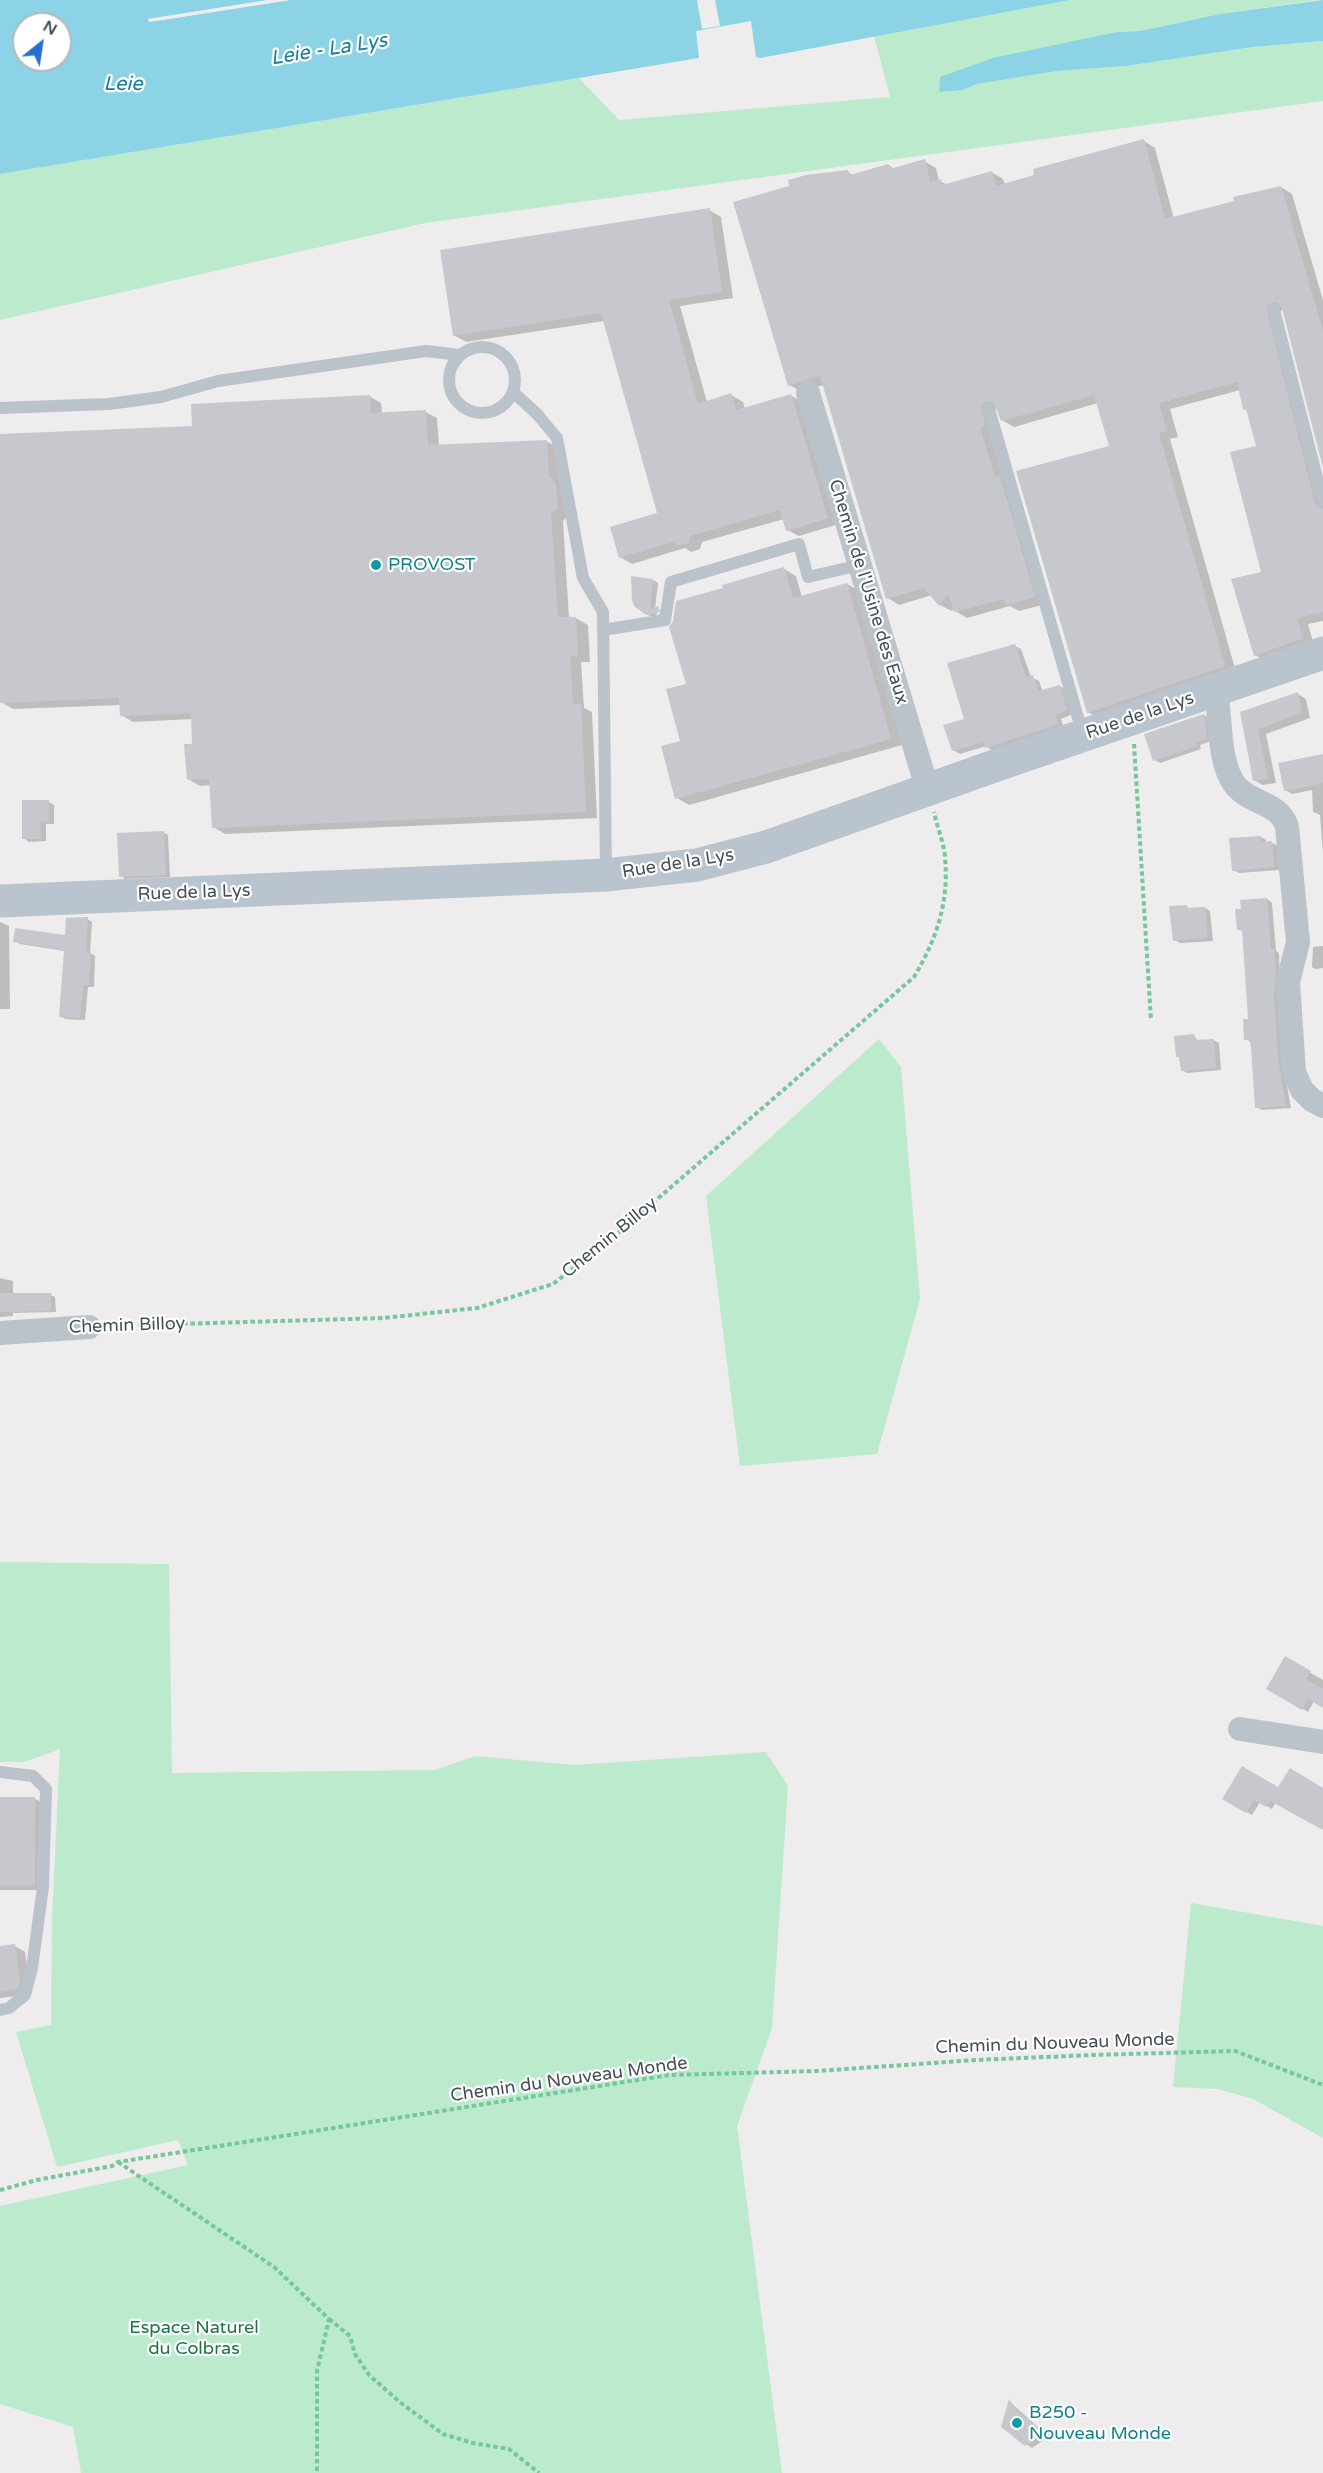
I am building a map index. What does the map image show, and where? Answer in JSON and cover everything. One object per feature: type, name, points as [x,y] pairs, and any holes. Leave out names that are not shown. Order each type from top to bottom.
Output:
[{"type":"main road","name":"Rue de la Lys","points":[[0,901],[606,875],[697,865],[749,853],[1323,653]]},
{"type":"street","name":"Chemin de l'Usine des Eaux","points":[[808,393],[928,791]]},
{"type":"street","points":[[1216,691],[1223,754],[1234,783],[1245,794],[1279,812],[1287,828],[1298,942],[1288,982],[1294,1072],[1302,1090],[1323,1106]]},
{"type":"street","name":"Chemin Billoy","points":[[0,1333],[89,1327]]},
{"type":"street","points":[[1240,1729],[1323,1742]]},
{"type":"lane","points":[[1274,310],[1323,501]]},
{"type":"lane","points":[[491,348],[501,353],[514,370],[513,392],[499,408],[489,412],[478,413],[468,410],[452,395],[449,374],[453,363],[469,349],[491,348]]},
{"type":"lane","points":[[0,408],[109,404],[161,397],[218,381],[426,351],[460,355]]},
{"type":"lane","points":[[513,392],[537,414],[557,438],[583,578],[603,612],[606,875]]},
{"type":"lane","points":[[989,409],[1083,736]]},
{"type":"lane","points":[[603,630],[665,620],[671,582],[799,544],[808,577],[860,566]]},
{"type":"lane","points":[[0,1772],[33,1776],[46,1789],[43,1887],[32,1968],[25,1995],[9,2008],[0,2010]]},
{"type":"path","points":[[1133,719],[1151,1020]]},
{"type":"path","name":"Chemin Billoy","points":[[89,1327],[384,1318],[477,1308],[554,1284],[611,1239],[914,977],[932,947],[943,913],[945,856],[928,791]]},
{"type":"path","name":"Chemin du Nouveau Monde","points":[[0,2190],[38,2180],[112,2166],[118,2162],[669,2075],[817,2071],[976,2060],[1235,2051],[1323,2085]]},
{"type":"path","points":[[118,2162],[274,2267],[350,2336],[355,2354],[369,2375],[443,2434],[473,2443],[509,2449],[539,2473]]},
{"type":"path","points":[[317,2473],[317,2371],[329,2319]]},
{"type":"green space","points":[[1070,0],[1318,0],[1220,14],[1140,31],[1117,32],[940,77],[939,92],[963,90],[977,84],[1057,71],[1126,66],[1253,47],[1323,41],[1323,101],[425,223],[0,320],[0,174],[579,78],[619,120],[890,97],[874,36]]},
{"type":"green space","points":[[879,1039],[901,1067],[920,1299],[877,1454],[740,1466],[706,1196]]},
{"type":"green space","name":"Espace Naturel du Colbras","points":[[0,1562],[169,1564],[172,1773],[435,1770],[475,1756],[575,1765],[766,1752],[788,1786],[772,2028],[737,2126],[782,2473],[81,2473],[73,2427],[0,2404],[0,2206],[188,2165],[178,2140],[57,2167],[16,2032],[51,2025],[52,1920],[60,1749],[24,1762],[0,1762]]},
{"type":"green space","points":[[1191,1903],[1323,1926],[1323,2138],[1253,2099],[1218,2089],[1173,2087]]},
{"type":"water","name":"Leie","points":[[0,0],[268,0],[149,19],[149,22],[290,0],[1070,0],[760,58],[756,57],[751,21],[696,31],[699,58],[0,174]]},
{"type":"water","points":[[1323,0],[1323,41],[1253,47],[1126,66],[1057,71],[977,84],[963,90],[939,92],[940,77],[993,58],[1117,32],[1140,31],[1220,14]]},
{"type":"pier","points":[[268,0],[290,0],[149,22],[148,19]]},
{"type":"pier","points":[[697,0],[715,0],[720,26],[702,29]]},
{"type":"building","points":[[1144,139],[1165,219],[1234,201],[1233,197],[1281,186],[1323,331],[1323,468],[1282,308],[1276,302],[1266,307],[1315,503],[1323,509],[1323,612],[1297,618],[1303,638],[1254,656],[1231,579],[1261,572],[1230,452],[1256,446],[1246,409],[1243,410],[1237,382],[1159,403],[1167,431],[1159,433],[1225,666],[1087,713],[1016,471],[1109,446],[1094,395],[1001,421],[994,403],[987,401],[981,406],[985,426],[980,427],[995,477],[1000,476],[1035,597],[1006,605],[1004,599],[954,612],[948,594],[939,606],[924,588],[886,599],[820,376],[788,386],[733,202],[789,186],[788,180],[806,175],[848,170],[850,175],[888,164],[893,168],[925,159],[930,182],[941,179],[942,185],[992,171],[996,186],[1034,175],[1033,169]]},
{"type":"building","points":[[710,208],[722,292],[669,300],[698,404],[731,393],[736,410],[791,394],[828,518],[786,531],[780,510],[690,536],[689,543],[678,546],[673,542],[619,558],[610,527],[657,513],[601,313],[453,336],[440,250]]},
{"type":"building","name":"PROVOST","points":[[370,395],[371,413],[426,410],[428,445],[547,440],[549,477],[556,483],[558,508],[551,514],[558,617],[576,617],[578,656],[570,656],[573,704],[581,704],[586,812],[212,828],[209,779],[187,780],[184,744],[192,744],[191,713],[120,716],[119,698],[0,703],[0,434],[192,426],[191,404]]},
{"type":"building","points":[[784,567],[793,598],[847,583],[891,739],[675,799],[661,746],[680,741],[666,689],[686,684],[669,627],[673,621],[676,601]]},
{"type":"building","points":[[631,576],[653,579],[650,609],[659,606],[658,613],[646,615],[634,606]]},
{"type":"building","points":[[1015,644],[1026,677],[1033,675],[1038,691],[1060,685],[1067,710],[1055,715],[1059,724],[985,748],[983,742],[952,751],[943,725],[964,719],[947,663]]},
{"type":"building","points":[[1298,692],[1302,713],[1258,729],[1268,779],[1253,781],[1240,712]]},
{"type":"building","points":[[1204,714],[1207,738],[1196,742],[1197,746],[1153,761],[1144,734]]},
{"type":"building","points":[[1323,754],[1323,783],[1284,791],[1278,763]]},
{"type":"building","points":[[22,800],[49,800],[49,822],[40,822],[41,839],[22,839]]},
{"type":"building","points":[[164,831],[166,875],[119,877],[117,833]]},
{"type":"building","points":[[1261,836],[1261,842],[1272,841],[1274,867],[1232,871],[1229,838]]},
{"type":"building","points":[[1267,898],[1271,949],[1274,949],[1276,972],[1274,996],[1278,1059],[1286,1106],[1255,1108],[1250,1040],[1244,1040],[1243,1019],[1248,1019],[1242,930],[1237,930],[1235,909],[1241,909],[1240,900]]},
{"type":"building","points":[[1187,905],[1187,908],[1205,907],[1208,938],[1173,941],[1169,906]]},
{"type":"building","points":[[88,917],[86,951],[91,951],[89,985],[83,985],[80,1018],[59,1017],[64,950],[13,942],[15,928],[65,935],[66,918]]},
{"type":"building","points":[[1194,1034],[1195,1040],[1214,1039],[1216,1068],[1181,1071],[1179,1057],[1176,1057],[1174,1036]]},
{"type":"building","points":[[0,1293],[51,1293],[51,1311],[0,1312]]},
{"type":"building","points":[[1285,1656],[1311,1671],[1306,1679],[1323,1689],[1323,1708],[1308,1699],[1302,1710],[1266,1689]]},
{"type":"building","points":[[1242,1766],[1278,1787],[1290,1768],[1323,1788],[1323,1830],[1270,1801],[1266,1807],[1254,1800],[1246,1813],[1222,1799]]},
{"type":"building","points":[[0,1797],[35,1797],[35,1886],[0,1886]]},
{"type":"building","points":[[15,1944],[20,1981],[18,1989],[0,1992],[0,1946]]},
{"type":"building","name":"B250 - Nouveau Monde","points":[[1009,2399],[1017,2411],[1036,2426],[1050,2430],[1025,2446],[1001,2427]]},
{"type":"place","name":"PROVOST","points":[[376,565]]},
{"type":"place","name":"B250 - Nouveau Monde","points":[[1017,2423]]},
{"type":"water label","name":"Leie - La Lys","points":[[329,50]]}]
